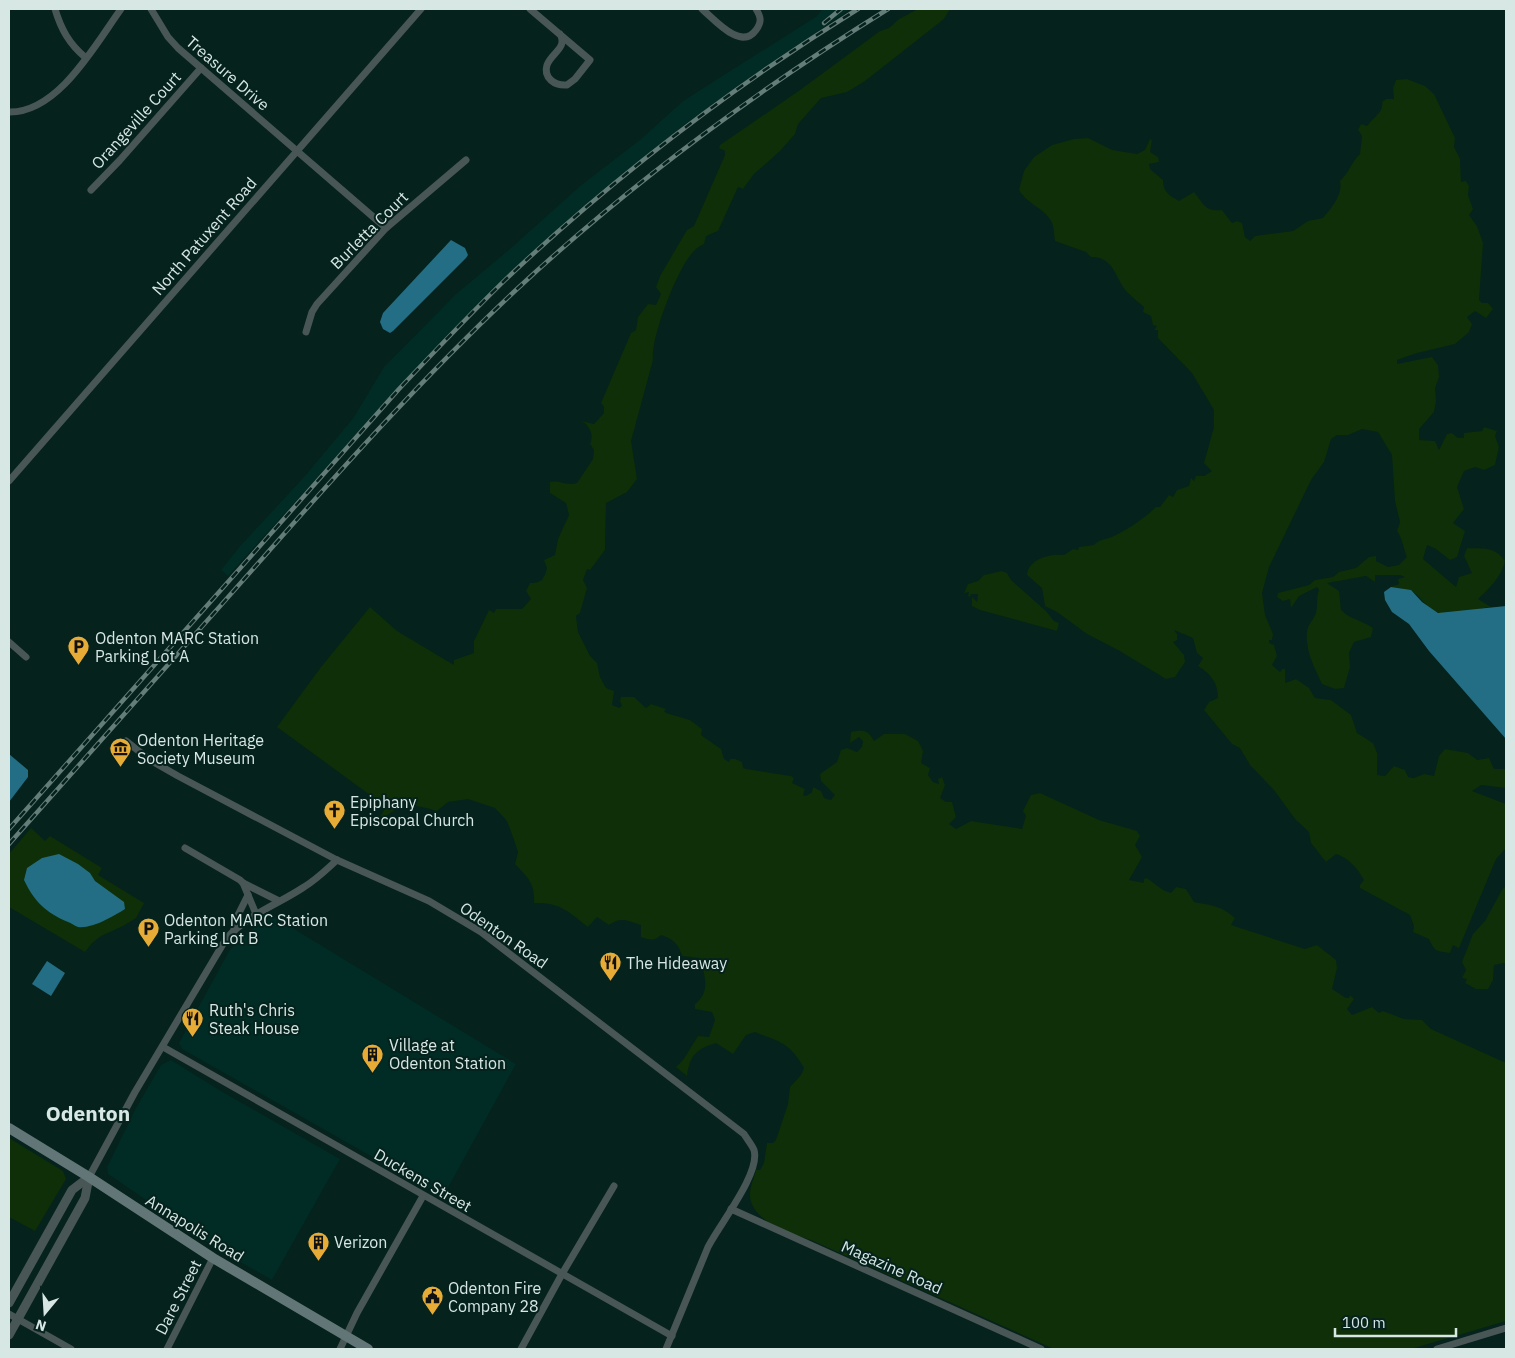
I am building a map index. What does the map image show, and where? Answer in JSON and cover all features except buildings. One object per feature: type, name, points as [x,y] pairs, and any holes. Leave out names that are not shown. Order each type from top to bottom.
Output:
[{"type":"main road","name":"Annapolis Road","points":[[9,1128],[214,1258],[368,1349]]},
{"type":"street","points":[[55,9],[64,33],[74,48],[86,58]]},
{"type":"street","points":[[9,112],[27,111],[60,90],[86,58],[121,9]]},
{"type":"street","name":"Treasure Drive","points":[[151,9],[168,37],[201,68],[386,228]]},
{"type":"street","name":"North Patuxent Road","points":[[9,480],[421,9]]},
{"type":"street","points":[[530,9],[560,34],[590,60],[575,79],[567,85],[556,84],[551,81],[547,71],[548,64],[562,44],[560,34]]},
{"type":"street","points":[[702,9],[733,35],[744,38],[753,34],[760,25],[760,16],[756,9]]},
{"type":"street","name":"Orangeville Court","points":[[91,190],[201,68]]},
{"type":"street","name":"Burletta Court","points":[[306,332],[312,312],[317,304],[386,228],[466,160]]},
{"type":"street","points":[[9,642],[26,657]]},
{"type":"street","name":"Odenton Road","points":[[126,741],[150,760],[178,776],[337,860],[429,901],[481,932],[744,1134],[754,1149],[754,1165],[746,1183],[708,1247],[666,1349]]},
{"type":"street","points":[[184,848],[279,901]]},
{"type":"street","points":[[9,1335],[85,1198],[89,1178],[135,1092],[226,939],[256,914],[304,888],[337,860]]},
{"type":"street","points":[[244,883],[256,914]]},
{"type":"street","points":[[234,931],[238,915],[248,895]]},
{"type":"street","name":"Duckens Street","points":[[163,1047],[672,1336]]},
{"type":"street","points":[[9,1303],[72,1190],[89,1178]]},
{"type":"street","points":[[521,1349],[562,1274],[614,1186]]},
{"type":"street","points":[[340,1349],[357,1313],[423,1196]]},
{"type":"street","name":"Magazine Road","points":[[731,1209],[1042,1349]]},
{"type":"street","name":"Dare Street","points":[[167,1349],[214,1258]]},
{"type":"street","points":[[9,1314],[71,1349]]},
{"type":"street","points":[[1437,1349],[1506,1328]]},
{"type":"shaded area","points":[[822,9],[850,9],[685,124],[493,290],[385,403],[228,576],[221,570],[240,546],[304,477],[354,417],[384,367],[456,294],[580,186],[641,139],[683,101],[817,16]]},
{"type":"shaded area","points":[[273,916],[516,1064],[443,1197],[182,1049],[179,1043],[229,951],[249,931]]},
{"type":"shaded area","points":[[171,1060],[340,1159],[272,1280],[219,1250],[108,1174],[107,1167],[136,1108],[161,1065]]},
{"type":"green space","points":[[918,9],[950,9],[944,19],[865,81],[847,92],[821,98],[798,124],[795,134],[780,151],[754,174],[743,189],[738,187],[718,231],[706,236],[704,244],[695,250],[680,271],[660,320],[653,350],[653,360],[631,441],[637,479],[627,492],[606,503],[605,550],[590,570],[587,569],[583,580],[587,588],[580,613],[576,616],[578,632],[590,656],[597,663],[600,677],[606,688],[614,691],[612,705],[619,708],[622,706],[621,697],[634,697],[646,708],[651,704],[666,709],[664,711],[666,713],[690,720],[702,729],[701,735],[721,749],[724,759],[729,762],[730,759],[735,759],[742,762],[743,768],[746,769],[791,776],[794,778],[792,783],[805,789],[803,795],[806,796],[812,792],[813,787],[821,791],[824,798],[831,800],[835,795],[821,781],[820,774],[837,762],[841,750],[847,748],[857,752],[862,747],[863,741],[859,737],[850,743],[851,732],[865,731],[874,741],[884,734],[905,734],[918,741],[923,751],[921,763],[930,768],[928,775],[933,782],[939,784],[938,779],[942,777],[945,785],[940,798],[946,802],[952,802],[956,817],[949,824],[956,829],[971,821],[1022,829],[1026,816],[1023,811],[1031,795],[1040,793],[1099,820],[1137,831],[1140,836],[1135,845],[1142,857],[1129,880],[1144,883],[1144,879],[1147,878],[1163,890],[1171,893],[1176,887],[1186,889],[1194,902],[1216,907],[1235,918],[1231,925],[1305,949],[1317,945],[1336,960],[1337,968],[1332,989],[1346,998],[1349,998],[1350,995],[1354,999],[1347,1009],[1352,1015],[1372,1007],[1379,1013],[1383,1011],[1404,1019],[1422,1020],[1431,1029],[1506,1063],[1506,1321],[1411,1349],[1054,1349],[811,1240],[774,1226],[765,1220],[753,1206],[750,1191],[756,1170],[760,1170],[764,1163],[767,1143],[773,1143],[776,1140],[788,1104],[790,1087],[801,1075],[804,1068],[794,1053],[784,1044],[755,1032],[746,1035],[733,1054],[716,1043],[703,1048],[692,1058],[687,1076],[676,1067],[683,1060],[698,1036],[709,1037],[715,1020],[712,1012],[695,1009],[695,1004],[700,999],[705,988],[705,976],[699,958],[682,956],[674,942],[661,935],[652,939],[641,937],[641,925],[632,922],[621,920],[609,925],[597,917],[588,927],[558,906],[534,903],[532,886],[527,877],[515,864],[518,852],[507,821],[495,808],[468,799],[448,802],[437,811],[417,806],[404,806],[398,808],[376,824],[391,798],[385,806],[277,727],[321,667],[370,607],[397,631],[454,665],[454,660],[474,653],[474,641],[489,610],[494,613],[496,609],[522,609],[531,599],[526,591],[530,583],[540,581],[543,578],[547,568],[544,560],[555,555],[558,539],[569,515],[566,503],[550,493],[550,482],[577,483],[593,459],[594,450],[590,444],[592,437],[587,425],[581,421],[594,424],[604,413],[604,407],[601,403],[631,333],[636,330],[638,317],[648,304],[656,305],[661,294],[656,287],[660,276],[687,230],[694,226],[725,155],[725,151],[719,148],[720,145],[800,90],[880,31],[889,28],[899,19]]},
{"type":"green space","points":[[1407,79],[1425,86],[1434,94],[1455,138],[1454,147],[1460,159],[1461,182],[1466,181],[1469,186],[1468,195],[1473,209],[1469,215],[1477,226],[1483,243],[1479,300],[1482,303],[1488,303],[1493,309],[1486,318],[1475,311],[1467,317],[1472,324],[1469,332],[1455,344],[1417,353],[1397,360],[1397,364],[1432,357],[1438,365],[1439,377],[1435,388],[1436,401],[1434,412],[1419,429],[1419,440],[1435,441],[1439,450],[1447,434],[1452,433],[1458,438],[1464,438],[1464,433],[1482,431],[1484,427],[1497,431],[1495,436],[1499,447],[1495,465],[1484,470],[1475,467],[1464,471],[1457,487],[1464,509],[1453,523],[1465,531],[1457,557],[1450,560],[1436,549],[1427,545],[1423,559],[1456,587],[1459,577],[1472,573],[1464,556],[1467,548],[1493,551],[1505,561],[1491,587],[1478,599],[1491,607],[1455,613],[1437,612],[1413,593],[1391,587],[1399,584],[1398,579],[1405,577],[1400,575],[1375,575],[1375,582],[1366,576],[1327,583],[1339,591],[1341,610],[1373,628],[1371,637],[1354,642],[1349,653],[1350,667],[1344,688],[1335,689],[1322,684],[1307,645],[1308,628],[1316,613],[1319,590],[1317,587],[1299,596],[1291,608],[1290,599],[1283,601],[1277,597],[1278,593],[1309,585],[1315,580],[1333,577],[1339,572],[1356,568],[1369,557],[1376,556],[1376,561],[1388,567],[1399,565],[1407,557],[1397,531],[1400,522],[1395,501],[1392,455],[1378,432],[1362,429],[1348,435],[1337,435],[1331,439],[1324,462],[1311,480],[1269,567],[1262,593],[1265,615],[1273,634],[1272,640],[1269,640],[1269,643],[1274,645],[1277,656],[1272,665],[1280,672],[1282,669],[1285,669],[1285,683],[1296,679],[1309,688],[1315,698],[1331,700],[1351,715],[1357,733],[1373,743],[1377,753],[1377,775],[1385,776],[1394,766],[1405,770],[1408,777],[1414,778],[1424,774],[1434,776],[1439,756],[1445,749],[1468,753],[1477,760],[1489,758],[1494,769],[1506,769],[1506,788],[1481,785],[1472,791],[1506,804],[1506,848],[1496,859],[1459,948],[1453,945],[1450,953],[1436,950],[1429,939],[1413,932],[1414,926],[1410,915],[1360,888],[1364,880],[1349,861],[1336,854],[1326,862],[1311,843],[1309,832],[1295,819],[1274,790],[1250,765],[1240,748],[1232,744],[1204,710],[1209,702],[1218,698],[1218,693],[1213,679],[1198,666],[1203,658],[1197,653],[1193,638],[1174,630],[1177,634],[1177,640],[1173,642],[1184,655],[1185,662],[1175,677],[1166,679],[1087,634],[1057,612],[1045,606],[1042,588],[1027,575],[1031,565],[1041,558],[1052,555],[1064,555],[1073,549],[1078,550],[1079,547],[1094,545],[1099,541],[1120,533],[1156,507],[1160,507],[1169,495],[1173,497],[1177,490],[1189,486],[1191,478],[1194,481],[1196,476],[1204,476],[1212,471],[1204,463],[1214,427],[1214,410],[1192,373],[1158,338],[1158,330],[1154,330],[1157,326],[1153,325],[1151,316],[1143,312],[1144,307],[1126,291],[1113,268],[1104,260],[1091,257],[1086,252],[1055,241],[1051,221],[1022,195],[1019,190],[1024,171],[1034,157],[1052,145],[1074,139],[1088,138],[1112,150],[1137,154],[1145,150],[1150,139],[1152,140],[1150,152],[1158,157],[1159,162],[1149,164],[1150,169],[1163,180],[1167,193],[1179,201],[1194,192],[1208,208],[1222,210],[1232,223],[1237,221],[1242,223],[1245,237],[1250,241],[1255,236],[1293,231],[1308,221],[1323,218],[1333,206],[1338,196],[1340,181],[1360,154],[1362,136],[1358,130],[1361,124],[1367,126],[1380,112],[1382,102],[1386,99],[1394,99],[1393,88],[1396,80]]},
{"type":"green space","points":[[1002,571],[1007,573],[1011,580],[1046,611],[1054,621],[1059,623],[1057,631],[980,610],[972,606],[972,597],[977,602],[978,594],[971,594],[970,597],[968,596],[969,592],[964,593],[968,584],[978,581],[984,575]]},
{"type":"green space","points":[[31,828],[45,841],[50,836],[102,868],[98,875],[144,903],[136,918],[101,936],[85,952],[9,907],[9,854]]},
{"type":"green space","points":[[1506,886],[1506,964],[1494,965],[1493,980],[1488,989],[1476,989],[1465,983],[1467,979],[1462,978],[1466,970],[1462,962],[1473,934],[1485,921]]},
{"type":"green space","points":[[9,1138],[63,1171],[66,1179],[35,1231],[9,1217]]},
{"type":"water","points":[[451,240],[465,248],[468,255],[466,258],[393,331],[390,333],[383,329],[380,322],[383,313]]},
{"type":"water","points":[[1391,587],[1411,590],[1422,602],[1438,613],[1506,606],[1506,739],[1429,651],[1409,624],[1392,612],[1385,600],[1384,592]]},
{"type":"water","points":[[9,754],[28,770],[28,777],[9,802]]},
{"type":"water","points":[[59,854],[90,873],[95,881],[124,902],[125,909],[90,926],[77,927],[53,915],[41,905],[24,880],[27,868],[42,858]]},
{"type":"water","points":[[47,961],[65,973],[51,996],[32,984]]},
{"type":"railway","points":[[824,23],[841,9]]},
{"type":"railway","points":[[9,829],[399,389],[505,280],[546,242],[631,170],[719,102],[858,9]]},
{"type":"railway","points":[[9,844],[354,456],[483,321],[560,250],[650,175],[790,72],[888,9]]},
{"type":"place","name":"Odenton MARC Station Parking Lot A","points":[[79,666]]},
{"type":"place","name":"Odenton Heritage Society Museum","points":[[121,768]]},
{"type":"place","name":"Epiphany Episcopal Church","points":[[334,830]]},
{"type":"place","name":"Odenton MARC Station Parking Lot B","points":[[148,948]]},
{"type":"place","name":"The Hideaway","points":[[610,982]]},
{"type":"place","name":"Ruth's Chris Steak House","points":[[193,1038]]},
{"type":"place","name":"Village at Odenton Station","points":[[373,1073]]},
{"type":"place","name":"Verizon","points":[[318,1261]]},
{"type":"place","name":"Odenton Fire Company 28","points":[[432,1316]]},
{"type":"district","name":"Odenton","points":[[88,1113]]}]
